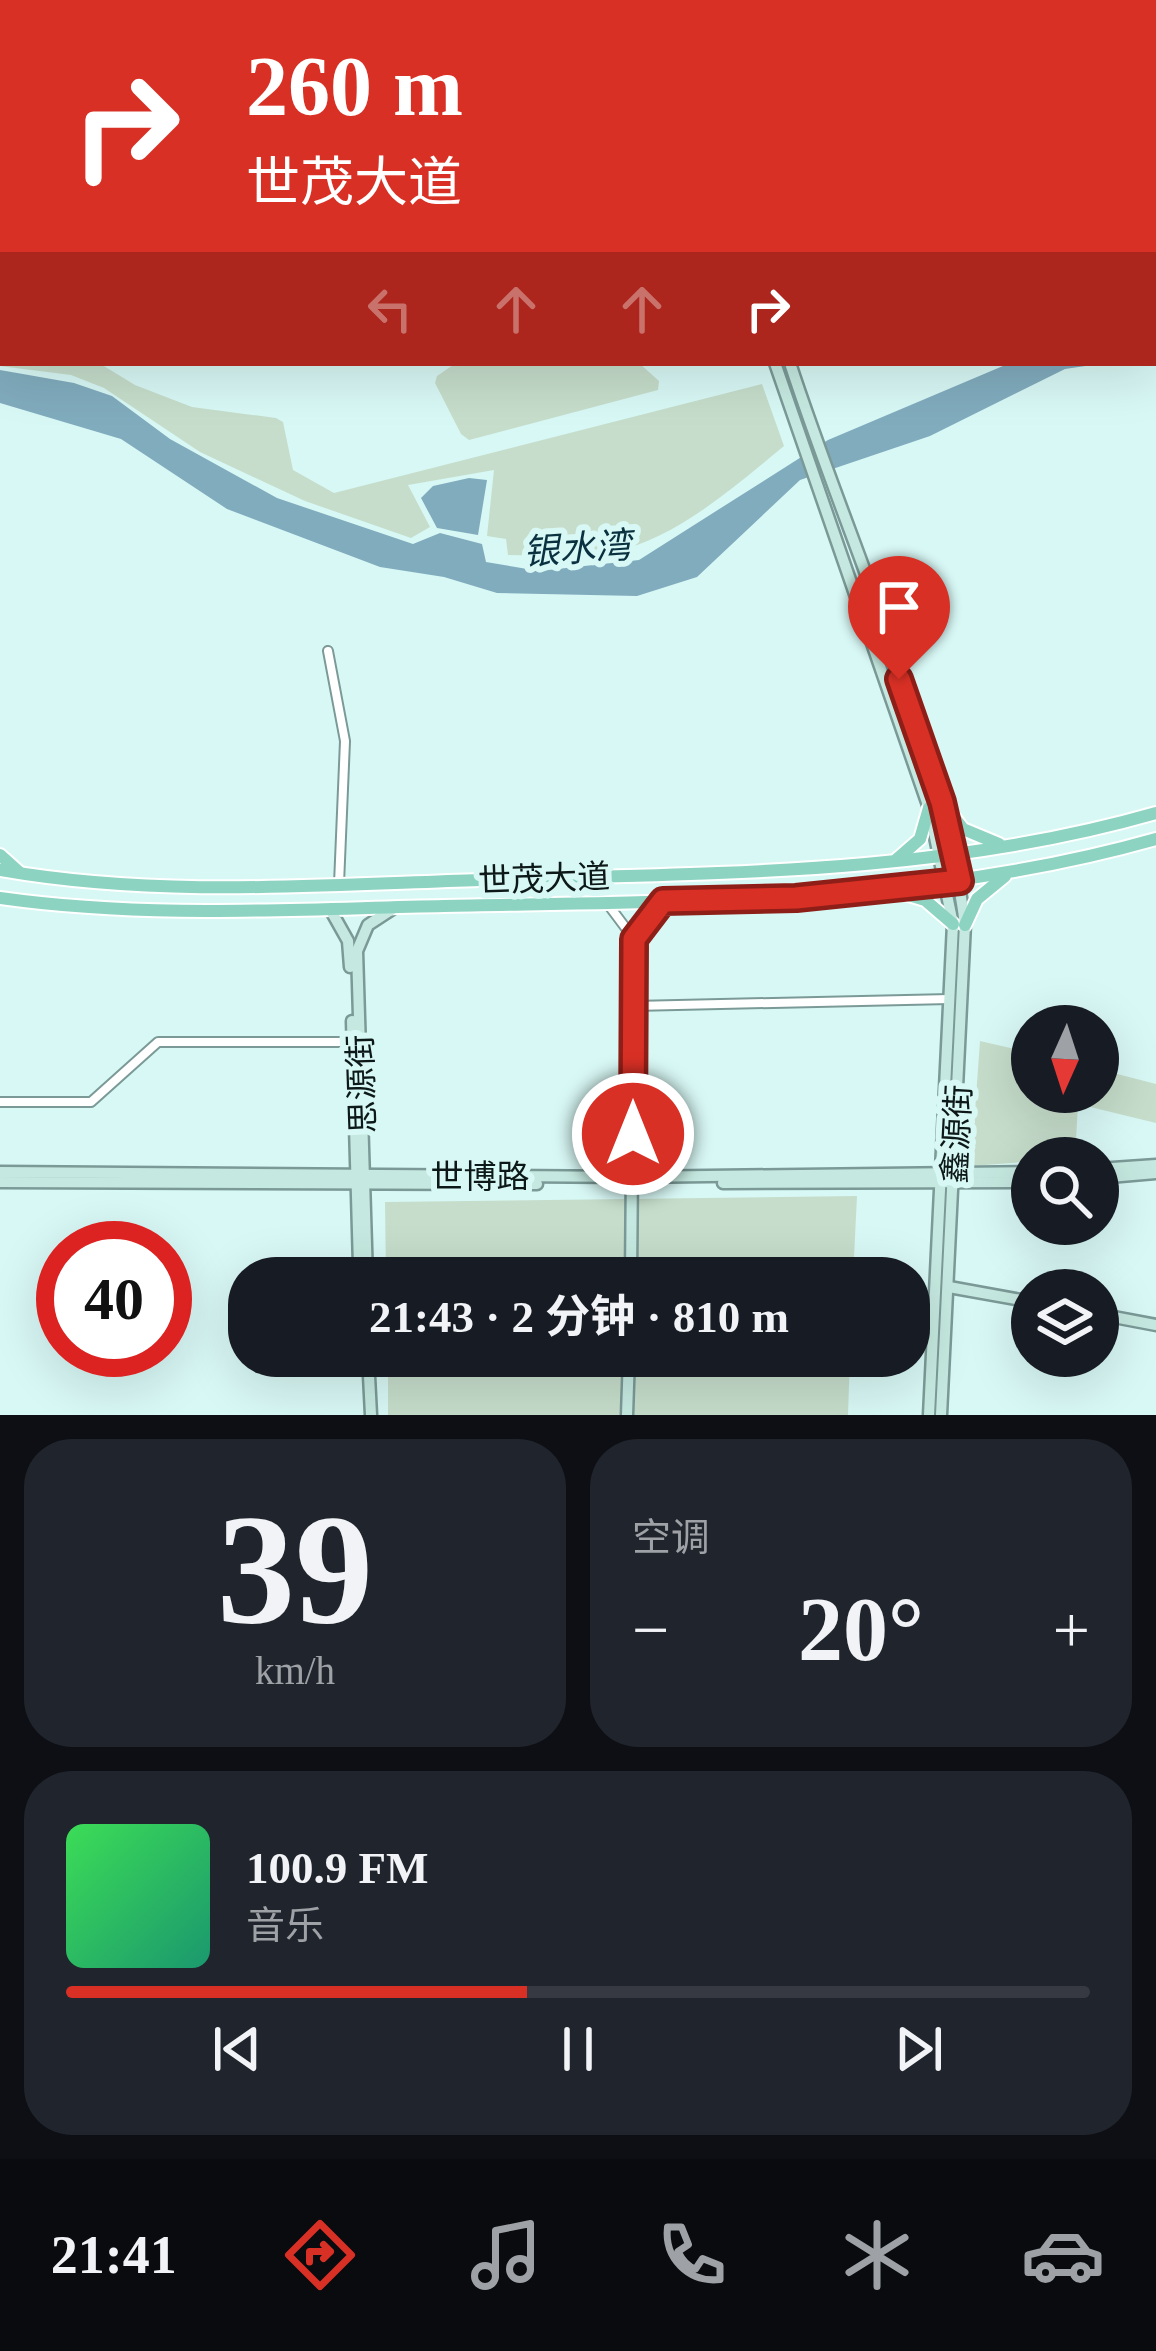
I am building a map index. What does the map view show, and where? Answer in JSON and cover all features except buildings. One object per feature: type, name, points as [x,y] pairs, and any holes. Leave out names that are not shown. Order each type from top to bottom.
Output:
[{"type":"main road","points":[[776,366],[827,474],[935,805],[911,850],[883,862]]},
{"type":"main road","points":[[791,366],[813,479],[935,805],[975,837],[1018,843]]},
{"type":"main road","name":"鑫源街","points":[[929,1415],[948,1179],[960,881],[956,854],[935,805]]},
{"type":"main road","name":"鑫源街","points":[[935,805],[945,883],[959,924],[952,999],[949,1286],[941,1415]]},
{"type":"main road","name":"世茂大道","points":[[0,870],[142,886],[784,871],[956,854],[1156,813]]},
{"type":"main road","name":"世茂大道","points":[[0,898],[163,913],[607,903],[886,890],[1014,871],[1156,839]]},
{"type":"main road","points":[[0,854],[21,874]]},
{"type":"main road","points":[[886,890],[925,900],[959,924],[986,889],[1014,871]]},
{"type":"main road","points":[[0,912],[36,903]]},
{"type":"main road","name":"思源街","points":[[362,1257],[357,951],[368,925],[396,907]]},
{"type":"main road","name":"思源街","points":[[330,909],[349,941],[360,1180]]},
{"type":"main road","points":[[631,1257],[634,939]]},
{"type":"main road","points":[[1119,1172],[1156,1169]]},
{"type":"main road","name":"世博路","points":[[0,1172],[360,1180]]},
{"type":"main road","name":"世博路","points":[[948,1179],[1011,1174]]},
{"type":"main road","name":"世博路","points":[[0,1183],[1011,1181]]},
{"type":"main road","points":[[949,1286],[1011,1298]]},
{"type":"main road","points":[[1119,1318],[1156,1325]]},
{"type":"main road","points":[[366,1377],[367,1415]]},
{"type":"main road","points":[[627,1415],[628,1377]]},
{"type":"street","points":[[328,651],[345,741],[339,884]]},
{"type":"street","points":[[607,903],[634,939],[663,901]]},
{"type":"street","points":[[634,1006],[952,999]]},
{"type":"street","points":[[0,1102],[91,1102],[158,1042],[352,1042]]},
{"type":"green space","points":[[0,366],[104,366],[135,385],[192,407],[276,418],[283,422],[293,470],[334,493],[762,384],[784,446],[703,510],[634,546],[585,556],[508,555],[506,539],[487,536],[494,470],[408,485],[430,527],[411,538],[305,501],[200,452],[104,388],[71,375]]},
{"type":"green space","points":[[452,366],[642,366],[659,381],[658,390],[469,440],[461,434],[435,383]]},
{"type":"green space","points":[[980,1041],[1011,1048],[1011,1113],[1078,1113],[1076,1137],[1011,1137],[1011,1163],[971,1166]]},
{"type":"green space","points":[[1119,1074],[1156,1084],[1156,1123],[1115,1113],[1119,1113]]},
{"type":"green space","points":[[857,1196],[854,1257],[386,1257],[385,1202]]},
{"type":"green space","points":[[388,1377],[849,1377],[848,1415],[388,1415]]},
{"type":"water","name":"银水湾","points":[[1003,366],[1086,366],[1065,369],[930,436],[800,480],[697,577],[637,596],[497,593],[444,577],[380,567],[227,509],[121,439],[0,403],[0,370],[74,383],[112,396],[170,439],[277,498],[413,544],[440,533],[482,544],[486,562],[539,571],[639,560],[828,440]]},
{"type":"water","points":[[469,478],[487,480],[478,535],[437,528],[421,498],[433,486]]},
{"type":"route","points":[[633,1134],[634,939],[663,901],[796,898],[960,881],[942,802],[899,679]]}]
